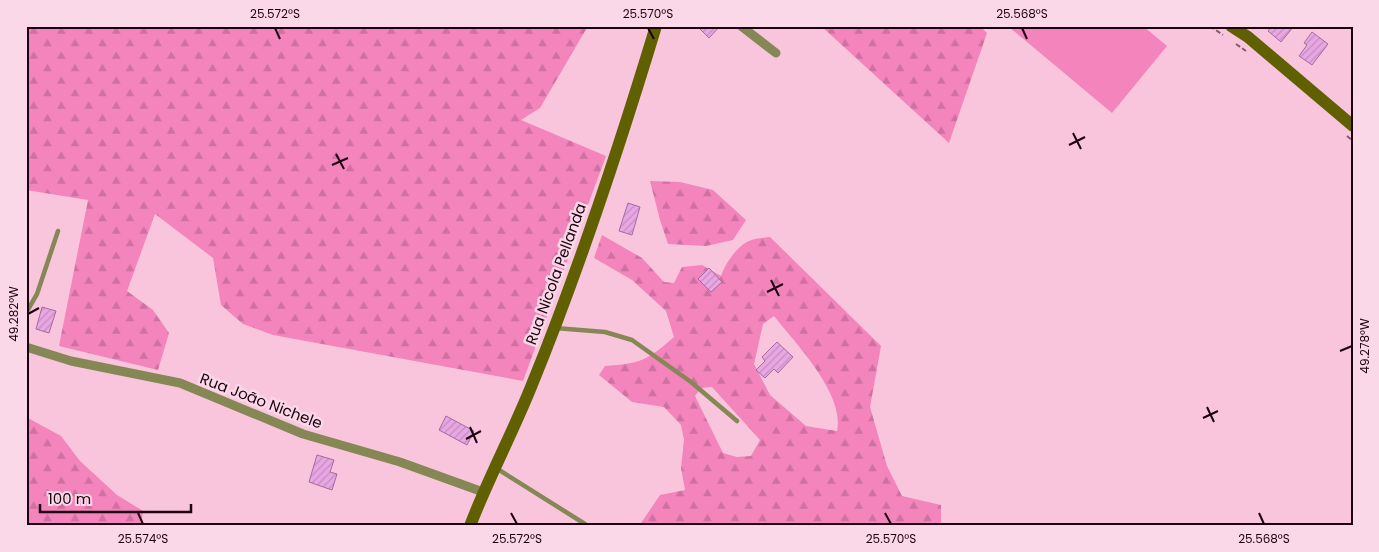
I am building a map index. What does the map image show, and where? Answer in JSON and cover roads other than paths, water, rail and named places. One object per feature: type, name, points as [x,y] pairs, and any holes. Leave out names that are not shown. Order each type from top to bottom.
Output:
[{"type":"main road","name":"Rua Nicola Pellanda","points":[[470,526],[483,492],[531,388],[575,274],[634,99],[656,26]]},
{"type":"main road","points":[[1231,26],[1256,43],[1353,126]]},
{"type":"street","points":[[741,26],[776,53]]},
{"type":"street","name":"Rua João Nichele","points":[[26,347],[71,360],[180,383],[303,434],[400,462],[483,492]]},
{"type":"lane","points":[[26,313],[37,294],[58,231]]},
{"type":"lane","points":[[554,328],[605,332],[632,340],[690,382],[737,421]]},
{"type":"lane","points":[[495,467],[585,524]]}]
